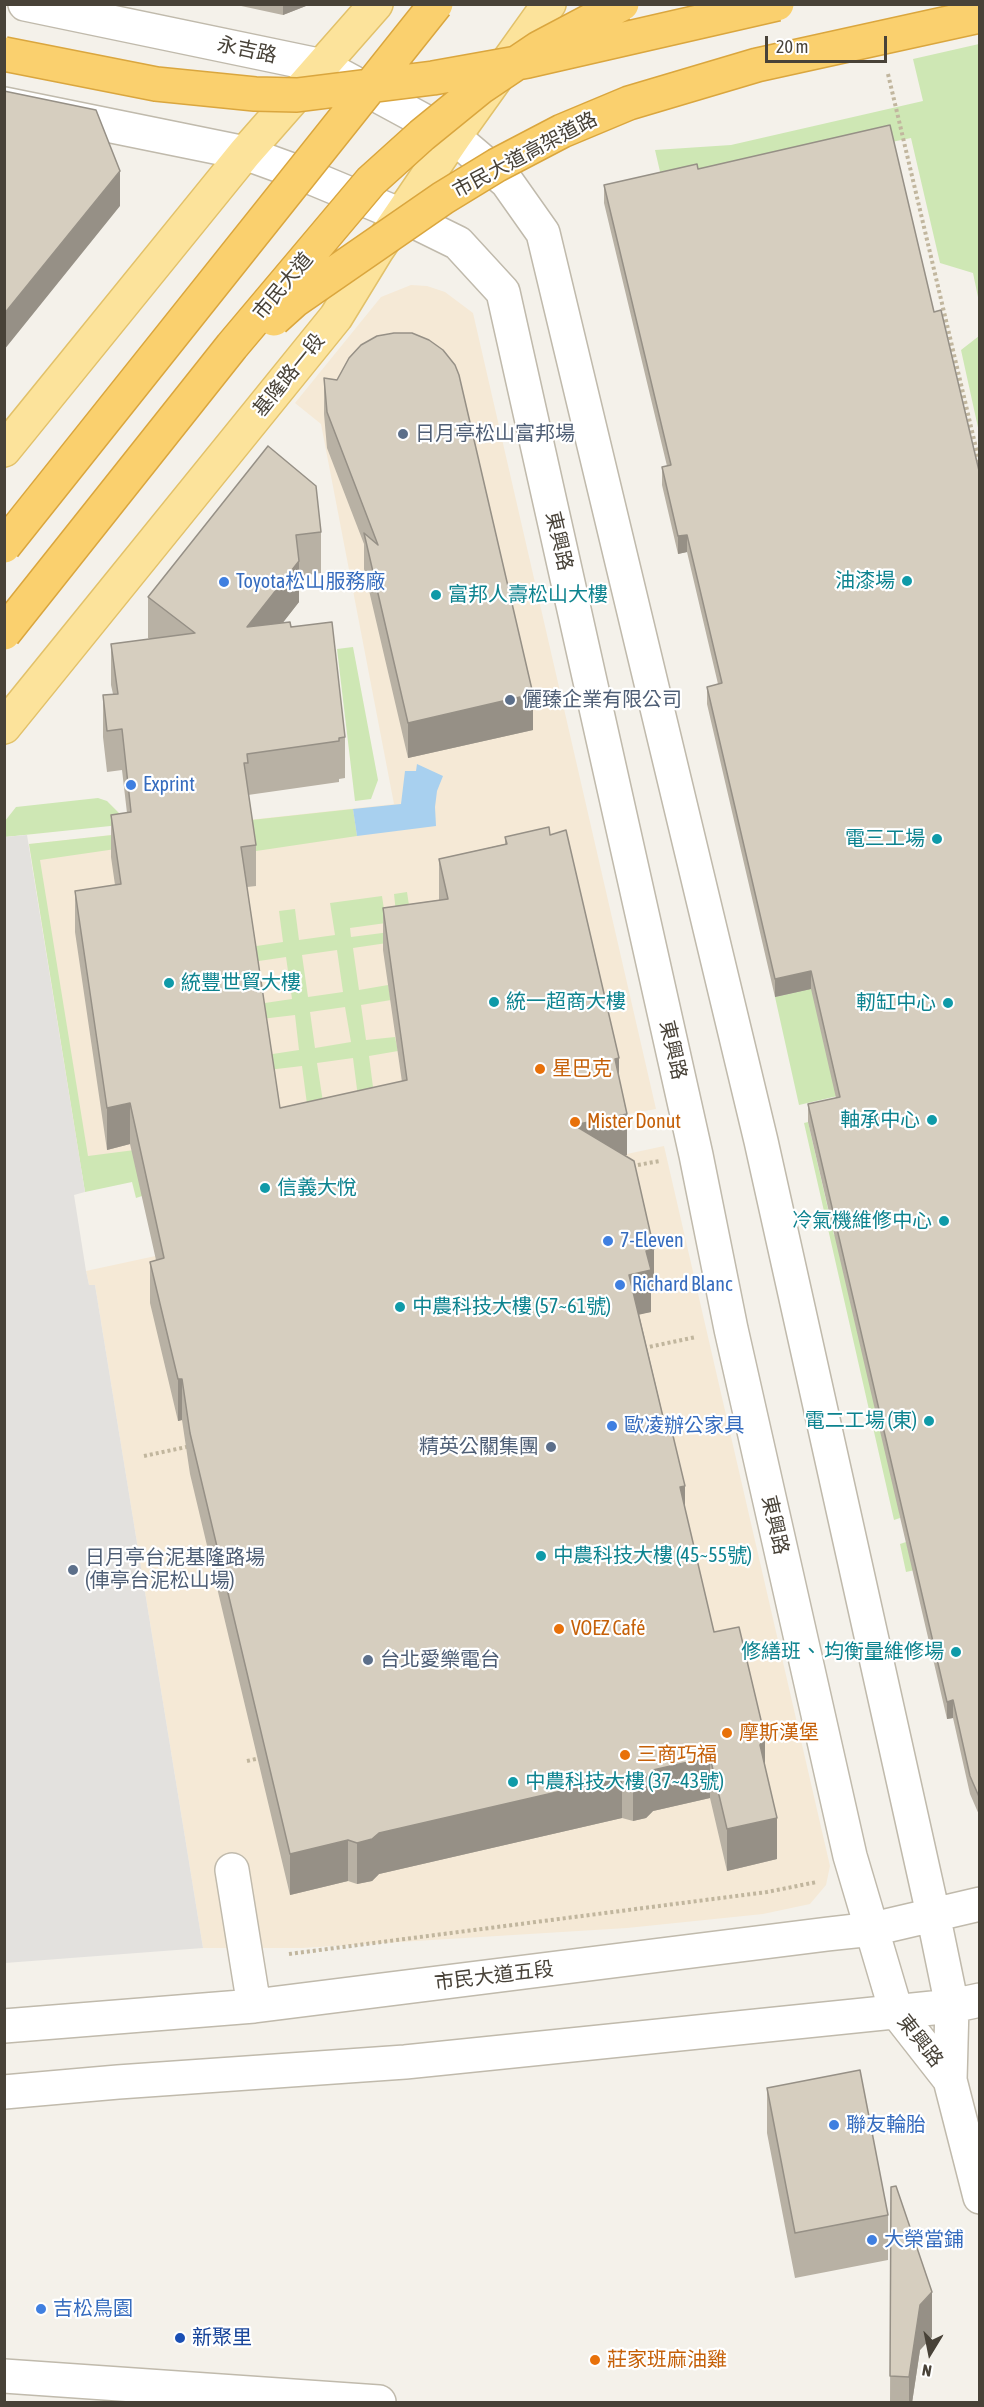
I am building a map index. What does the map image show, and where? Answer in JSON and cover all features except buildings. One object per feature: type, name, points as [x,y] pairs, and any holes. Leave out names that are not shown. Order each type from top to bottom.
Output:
[{"type":"highway","points":[[4,546],[436,4]]},
{"type":"highway","name":"市民大道","points":[[4,633],[232,346],[370,181],[481,87],[539,48],[622,4]]},
{"type":"highway","points":[[4,54],[156,84],[255,94],[297,95],[433,78],[528,61],[777,4]]},
{"type":"highway","name":"市民大道高架道路","points":[[224,365],[294,301],[443,198],[497,165],[562,131],[629,103],[757,65],[980,16]]},
{"type":"main road","points":[[4,450],[245,153],[376,4]]},
{"type":"main road","points":[[364,89],[406,39],[442,4]]},
{"type":"main road","name":"基隆路一段","points":[[4,727],[336,317],[454,137],[549,4]]},
{"type":"street","name":"永吉路","points":[[25,4],[323,66],[454,137]]},
{"type":"street","points":[[4,104],[245,153]]},
{"type":"street","name":"東興路","points":[[454,137],[507,182],[543,233],[761,1141],[933,1914],[966,2003],[950,2080]]},
{"type":"street","name":"東興路","points":[[245,153],[401,215],[458,243],[503,292],[696,1155],[731,1329],[850,1856],[896,2012],[950,2080],[980,2197]]},
{"type":"street","points":[[232,1870],[254,2006]]},
{"type":"street","name":"市民大道五段","points":[[4,2026],[254,2006],[873,1929],[980,1904]]},
{"type":"street","points":[[4,2092],[405,2062],[966,2003]]},
{"type":"street","points":[[4,2376],[379,2403]]},
{"type":"path","points":[[886,65],[980,465]]},
{"type":"path","points":[[632,1166],[696,1155]]},
{"type":"path","points":[[633,1351],[731,1329]]},
{"type":"path","points":[[144,1456],[202,1444]]},
{"type":"path","points":[[736,1652],[800,1637]]},
{"type":"path","points":[[247,1761],[270,1755]]},
{"type":"path","points":[[289,1954],[767,1892],[817,1882]]},
{"type":"shaded area","name":"統豐世貿大樓","points":[[411,285],[427,286],[445,292],[473,313],[656,1109],[618,1116],[81,1170],[29,844],[394,804],[321,424],[295,403],[381,297]]},
{"type":"shaded area","name":"日月亭台泥基隆路場 (俥亭台泥松山場)","points":[[27,835],[85,1192],[74,1195],[86,1271],[89,1285],[95,1285],[203,1948],[5,1963],[4,837]]},
{"type":"shaded area","points":[[664,1146],[830,1866],[826,1885],[810,1904],[763,1914],[627,1928],[302,1948],[203,1948],[95,1285],[89,1285],[86,1271]]},
{"type":"green space","points":[[979,44],[979,302],[973,273],[940,263],[911,138],[664,189],[655,150],[731,145],[923,101],[913,59]]},
{"type":"green space","points":[[979,336],[979,432],[961,350]]},
{"type":"green space","points":[[353,647],[378,780],[371,799],[355,801],[337,649]]},
{"type":"green space","points":[[98,798],[107,801],[119,813],[120,825],[5,837],[5,821],[16,807]]},
{"type":"green space","points":[[353,809],[357,836],[236,854],[233,832],[40,860],[88,1156],[189,1143],[307,1104],[302,1066],[268,1070],[266,1055],[299,1050],[295,1015],[261,1019],[258,1004],[292,999],[286,957],[252,962],[250,947],[283,942],[279,911],[295,909],[299,940],[335,935],[330,903],[382,896],[386,923],[350,928],[351,937],[398,931],[394,894],[407,892],[414,939],[353,948],[359,990],[388,985],[391,1000],[361,1005],[366,1040],[395,1037],[398,1051],[369,1056],[374,1095],[142,1196],[136,1198],[132,1182],[85,1192],[29,844]],"holes":[[[337,950],[343,992],[308,997],[302,955]],[[345,1007],[351,1042],[315,1048],[310,1012]],[[353,1058],[358,1097],[323,1102],[317,1063]]]},
{"type":"green space","points":[[842,981],[979,1063],[799,1105],[775,997]]},
{"type":"green space","points":[[808,1122],[834,1235],[876,1226],[900,1518],[894,1520],[804,1123]]},
{"type":"green space","points":[[906,1542],[910,1556],[979,1556],[906,1572],[900,1544]]},
{"type":"water","points":[[417,764],[443,776],[437,791],[436,826],[357,836],[353,809],[401,804],[405,771],[416,771]]},
{"type":"place","name":"日月亭松山富邦場","points":[[403,434]]},
{"type":"place","name":"油漆場","points":[[907,581]]},
{"type":"place","name":"Toyota松山服務廠","points":[[224,582]]},
{"type":"place","name":"富邦人壽松山大樓","points":[[436,595]]},
{"type":"place","name":"儷臻企業有限公司","points":[[510,700]]},
{"type":"place","name":"Exprint","points":[[131,785]]},
{"type":"place","name":"電三工場","points":[[937,839]]},
{"type":"place","name":"統豐世貿大樓","points":[[169,983]]},
{"type":"place","name":"統一超商大樓","points":[[494,1002]]},
{"type":"place","name":"軔缸中心","points":[[948,1003]]},
{"type":"place","name":"星巴克","points":[[540,1069]]},
{"type":"place","name":"軸承中心","points":[[932,1120]]},
{"type":"place","name":"Mister Donut","points":[[575,1122]]},
{"type":"place","name":"信義大悅","points":[[265,1188]]},
{"type":"place","name":"冷氣機維修中心","points":[[944,1221]]},
{"type":"place","name":"7-Eleven","points":[[608,1241]]},
{"type":"place","name":"Richard Blanc","points":[[620,1285]]},
{"type":"place","name":"中農科技大樓 (57~61號)","points":[[400,1307]]},
{"type":"place","name":"電二工場 (東)","points":[[929,1421]]},
{"type":"place","name":"歐凌辦公家具","points":[[612,1426]]},
{"type":"place","name":"精英公關集團","points":[[551,1447]]},
{"type":"place","name":"中農科技大樓 (45~55號)","points":[[541,1556]]},
{"type":"place","name":"日月亭台泥基隆路場 (俥亭台泥松山場)","points":[[73,1570]]},
{"type":"place","name":"VOEZ Café","points":[[559,1629]]},
{"type":"place","name":"修繕班、 均衡量維修場","points":[[956,1652]]},
{"type":"place","name":"台北愛樂電台","points":[[368,1660]]},
{"type":"place","name":"摩斯漢堡","points":[[727,1733]]},
{"type":"place","name":"三商巧福","points":[[625,1755]]},
{"type":"place","name":"中農科技大樓 (37~43號)","points":[[513,1782]]},
{"type":"place","name":"聯友輪胎","points":[[834,2125]]},
{"type":"place","name":"大榮當鋪","points":[[872,2240]]},
{"type":"place","name":"吉松鳥園","points":[[41,2309]]},
{"type":"place","name":"新聚里","points":[[180,2338]]},
{"type":"place","name":"莊家班麻油雞","points":[[595,2360]]}]
